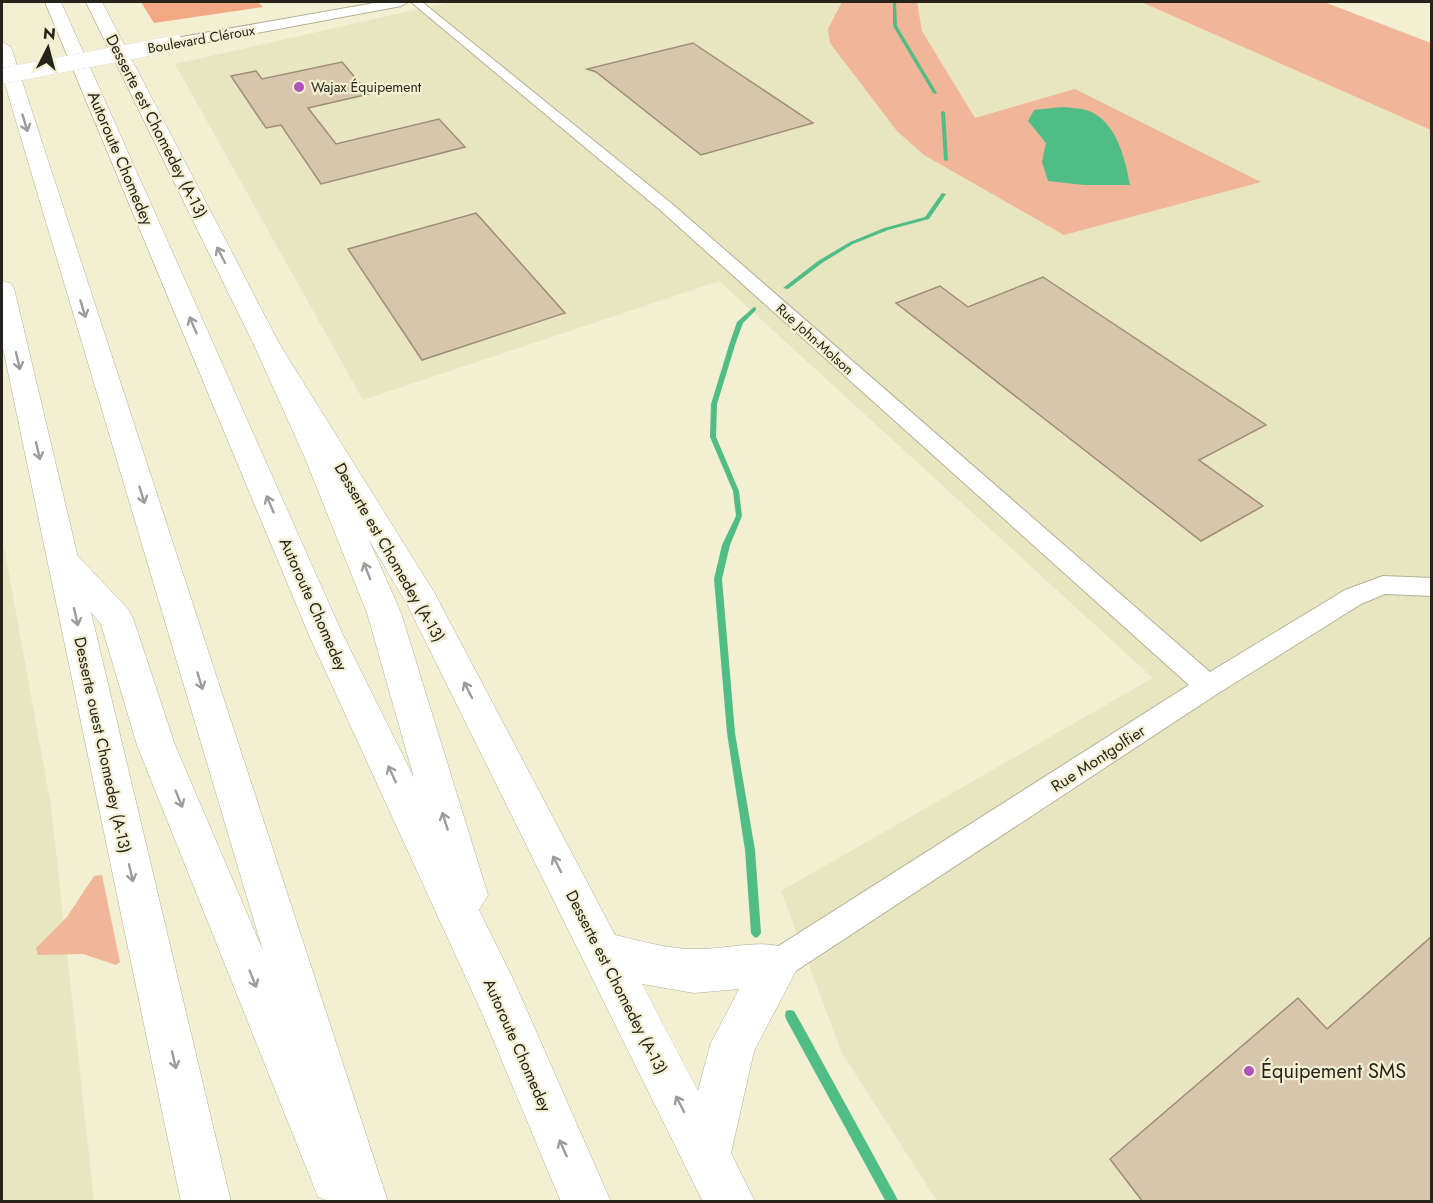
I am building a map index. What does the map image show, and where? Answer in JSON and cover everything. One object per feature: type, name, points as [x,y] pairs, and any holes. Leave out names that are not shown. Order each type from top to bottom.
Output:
[{"type":"main road","name":"Autoroute Chomedey","points":[[53,2],[326,635],[498,998],[586,1202]]},
{"type":"main road","name":"Desserte est Chomedey (A-13)","points":[[94,2],[267,345],[422,601],[730,1202]]},
{"type":"main road","points":[[2,47],[363,1202]]},
{"type":"main road","name":"Desserte ouest Chomedey (A-13)","points":[[2,288],[206,1202]]},
{"type":"main road","points":[[267,345],[319,458],[384,613],[498,998]]},
{"type":"main road","points":[[63,560],[116,618],[156,745],[345,1202]]},
{"type":"main road","points":[[602,954],[659,967],[694,971],[777,965]]},
{"type":"main road","points":[[706,1156],[734,1045],[777,965]]},
{"type":"street","name":"Boulevard Cléroux","points":[[2,76],[401,2]]},
{"type":"street","name":"Rue John-Molson","points":[[416,2],[665,206],[1208,686]]},
{"type":"street","name":"Rue Montgolfier","points":[[777,965],[1208,686],[1368,590],[1401,584],[1431,587]]},
{"type":"shaded area","points":[[141,2],[258,2],[263,7],[154,23]]},
{"type":"shaded area","points":[[450,2],[1141,2],[1431,130],[1431,1201],[937,1201],[842,1053],[781,891],[1153,678],[719,281],[363,400],[175,64]]},
{"type":"shaded area","points":[[842,2],[917,2],[922,31],[975,118],[1075,89],[1261,182],[1064,235],[924,155],[897,131],[830,43],[828,29]]},
{"type":"shaded area","points":[[1141,2],[1324,2],[1431,43],[1431,130]]},
{"type":"shaded area","points":[[1062,107],[1086,110],[1105,122],[1122,152],[1130,185],[1084,185],[1048,181],[1042,162],[1046,143],[1028,121],[1034,110]]},
{"type":"shaded area","points":[[2,536],[51,806],[94,1201],[2,1201]]},
{"type":"shaded area","points":[[102,875],[120,962],[116,965],[83,954],[38,955],[36,948],[67,917],[94,876]]},
{"type":"building","points":[[693,43],[813,123],[701,155],[596,72],[587,69]]},
{"type":"building","points":[[342,62],[369,94],[308,108],[336,144],[439,119],[465,147],[321,184],[281,125],[266,128],[231,76],[256,71],[262,79]]},
{"type":"building","points":[[476,213],[565,313],[422,360],[348,249]]},
{"type":"building","points":[[1043,277],[1266,425],[1199,460],[1263,506],[1201,541],[896,303],[940,286],[968,307]]},
{"type":"building","points":[[1431,937],[1431,1202],[1143,1202],[1110,1159],[1298,998],[1327,1029]]},
{"type":"waterway","points":[[894,2],[895,26],[935,93]]},
{"type":"waterway","points":[[943,112],[946,160]]},
{"type":"waterway","points":[[786,288],[820,262],[868,235],[927,218],[944,194]]},
{"type":"waterway","points":[[754,309],[740,322],[733,342],[714,404],[713,437],[736,491],[739,516],[726,545],[718,579],[731,733],[750,850],[756,933]]},
{"type":"waterway","points":[[790,1015],[893,1202]]},
{"type":"place","name":"Wajax Équipement","points":[[299,87]]},
{"type":"place","name":"Équipement SMS","points":[[1249,1071]]}]
